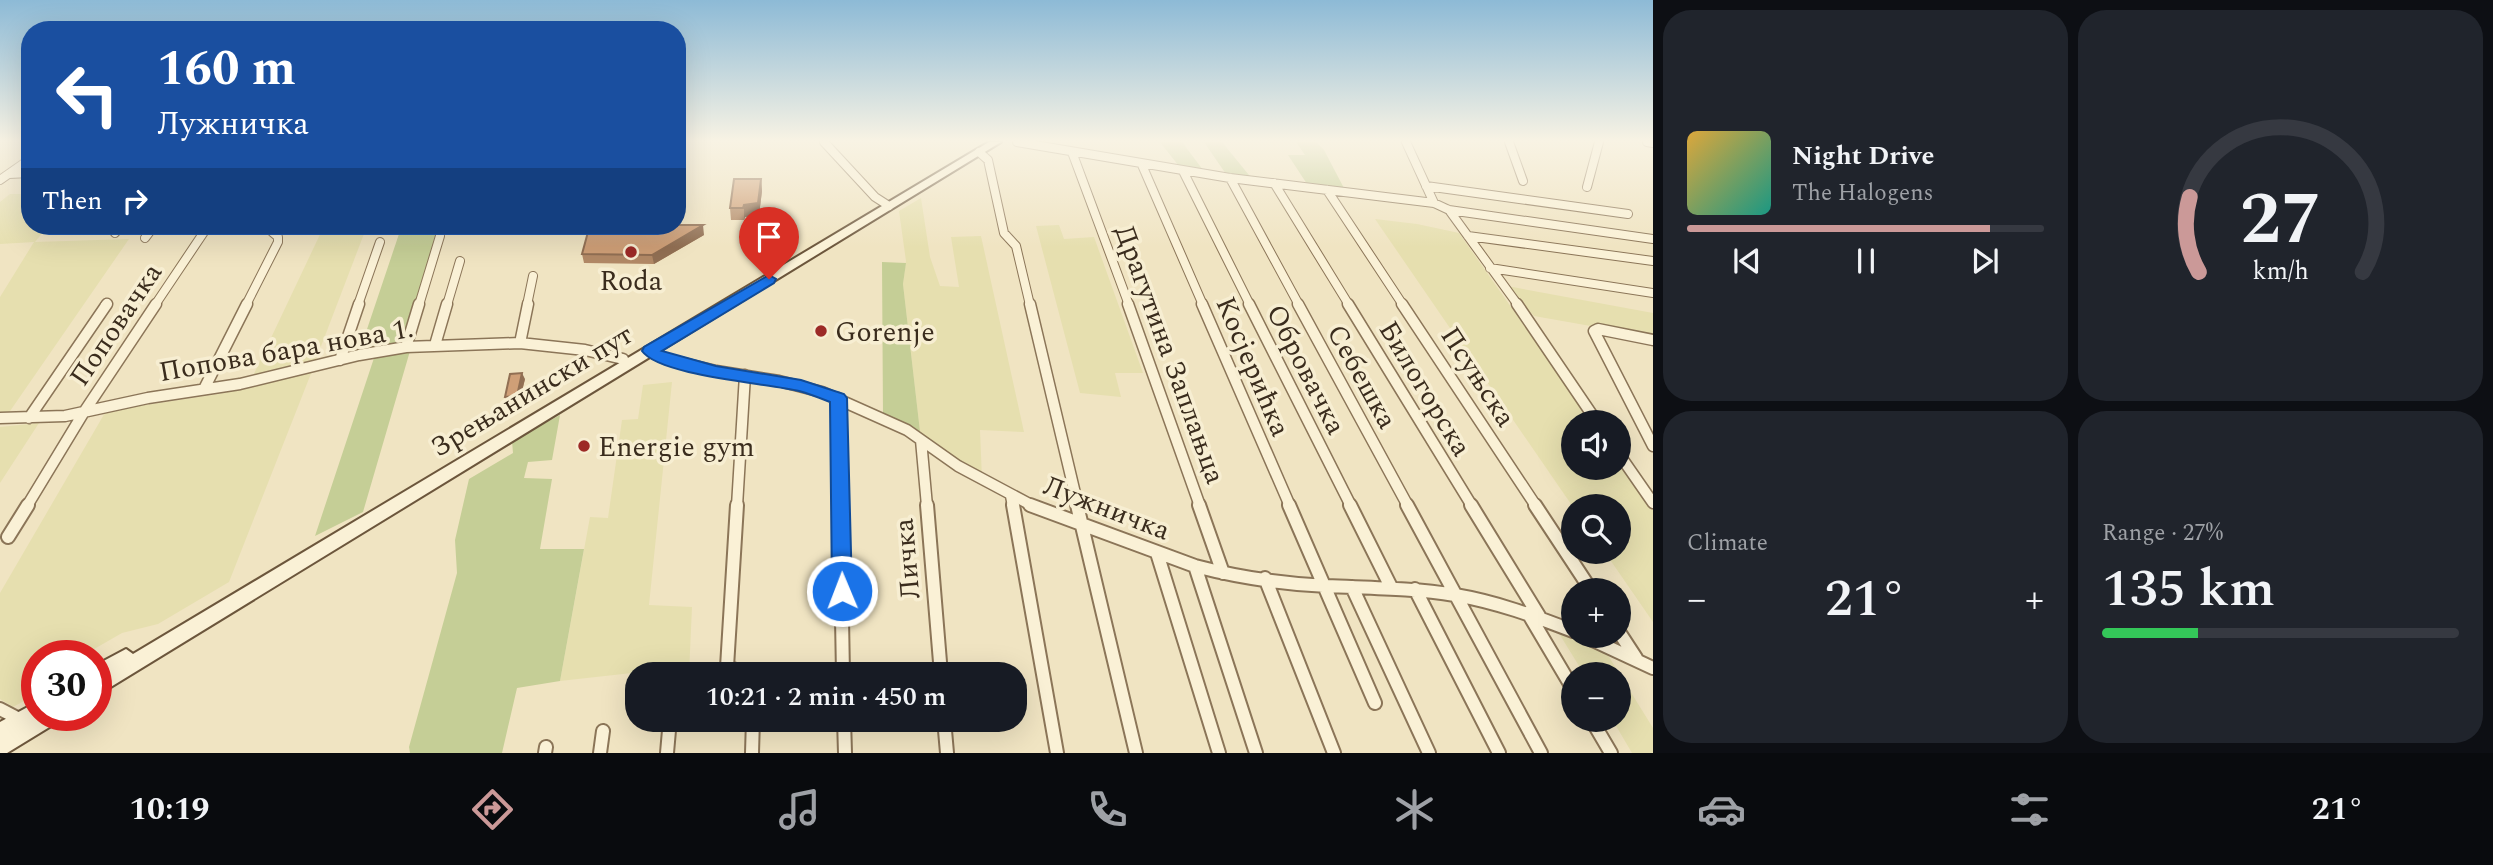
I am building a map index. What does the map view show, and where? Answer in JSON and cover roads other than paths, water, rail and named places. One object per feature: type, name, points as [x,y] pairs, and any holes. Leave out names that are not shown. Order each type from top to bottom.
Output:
[{"type":"main road","name":"Зрењанински пут","points":[[112,665],[931,177]]},
{"type":"main road","name":"Зрењанински пут","points":[[112,677],[886,204]]},
{"type":"main road","points":[[0,733],[21,720]]},
{"type":"main road","points":[[0,746],[24,731]]},
{"type":"street","points":[[857,177],[875,197],[886,204]]},
{"type":"street","points":[[992,177],[1004,233],[1016,246],[1136,753]]},
{"type":"street","name":"Драгутина Заплањца","points":[[1081,177],[1223,573]]},
{"type":"street","name":"Косјерићка","points":[[1147,177],[1375,703]]},
{"type":"street","name":"Обровачка","points":[[1186,177],[1391,587]]},
{"type":"street","points":[[1224,177],[1434,203],[1449,211],[1653,239]]},
{"type":"street","points":[[1422,177],[1434,203]]},
{"type":"street","points":[[1522,177],[1523,181]]},
{"type":"street","points":[[1587,187],[1590,177]]},
{"type":"street","name":"Себешка","points":[[1230,178],[1541,753]]},
{"type":"street","name":"Билогорска","points":[[1274,183],[1533,615],[1561,667]]},
{"type":"street","points":[[1426,186],[1628,214]]},
{"type":"street","name":"Псуњска","points":[[1327,190],[1583,578]]},
{"type":"street","points":[[1449,211],[1589,410]]},
{"type":"street","name":"Поповачка","points":[[8,537],[84,412],[202,235]]},
{"type":"street","points":[[204,389],[279,240],[276,235]]},
{"type":"street","points":[[406,348],[440,236]]},
{"type":"street","points":[[1468,236],[1653,261]]},
{"type":"street","points":[[340,360],[380,242]]},
{"type":"street","points":[[435,345],[460,261]]},
{"type":"street","points":[[1490,268],[1653,293]]},
{"type":"street","points":[[520,343],[533,276]]},
{"type":"street","points":[[29,418],[107,303]]},
{"type":"street","points":[[1653,340],[1598,329],[1594,331],[1653,446]]},
{"type":"street","name":"Попова бара нова 1.","points":[[0,418],[84,412],[240,384],[340,360],[435,345],[520,343],[585,350],[623,359]]},
{"type":"street","name":"Лужничка","points":[[649,351],[666,359],[801,385],[838,398],[883,418],[958,466],[1012,496],[1084,529],[1195,566],[1223,573],[1325,586],[1391,587],[1456,595],[1533,615],[1561,626]]},
{"type":"street","points":[[727,662],[745,375]]},
{"type":"street","points":[[838,398],[843,662]]},
{"type":"street","name":"Личка","points":[[921,440],[939,662]]},
{"type":"street","points":[[1631,471],[1653,503]]},
{"type":"street","points":[[1012,496],[1056,753]]},
{"type":"street","points":[[1157,553],[1219,753]]},
{"type":"street","points":[[1195,566],[1256,753]]},
{"type":"street","points":[[1265,578],[1334,753]]},
{"type":"street","points":[[1352,587],[1429,753]]},
{"type":"street","points":[[1415,589],[1499,753]]},
{"type":"street","points":[[1612,648],[1653,667]]},
{"type":"street","points":[[1630,648],[1637,659]]},
{"type":"street","points":[[0,709],[21,713]]},
{"type":"street","points":[[600,753],[603,731]]},
{"type":"street","points":[[667,753],[669,732]]},
{"type":"street","points":[[752,753],[753,732]]},
{"type":"street","points":[[844,732],[845,753]]},
{"type":"street","points":[[945,732],[947,753]]},
{"type":"street","points":[[1599,732],[1611,753]]},
{"type":"place","name":"Roda","points":[[631,252]]},
{"type":"place","name":"Gorenje","points":[[821,331]]},
{"type":"place","name":"Energie gym","points":[[584,446]]}]
